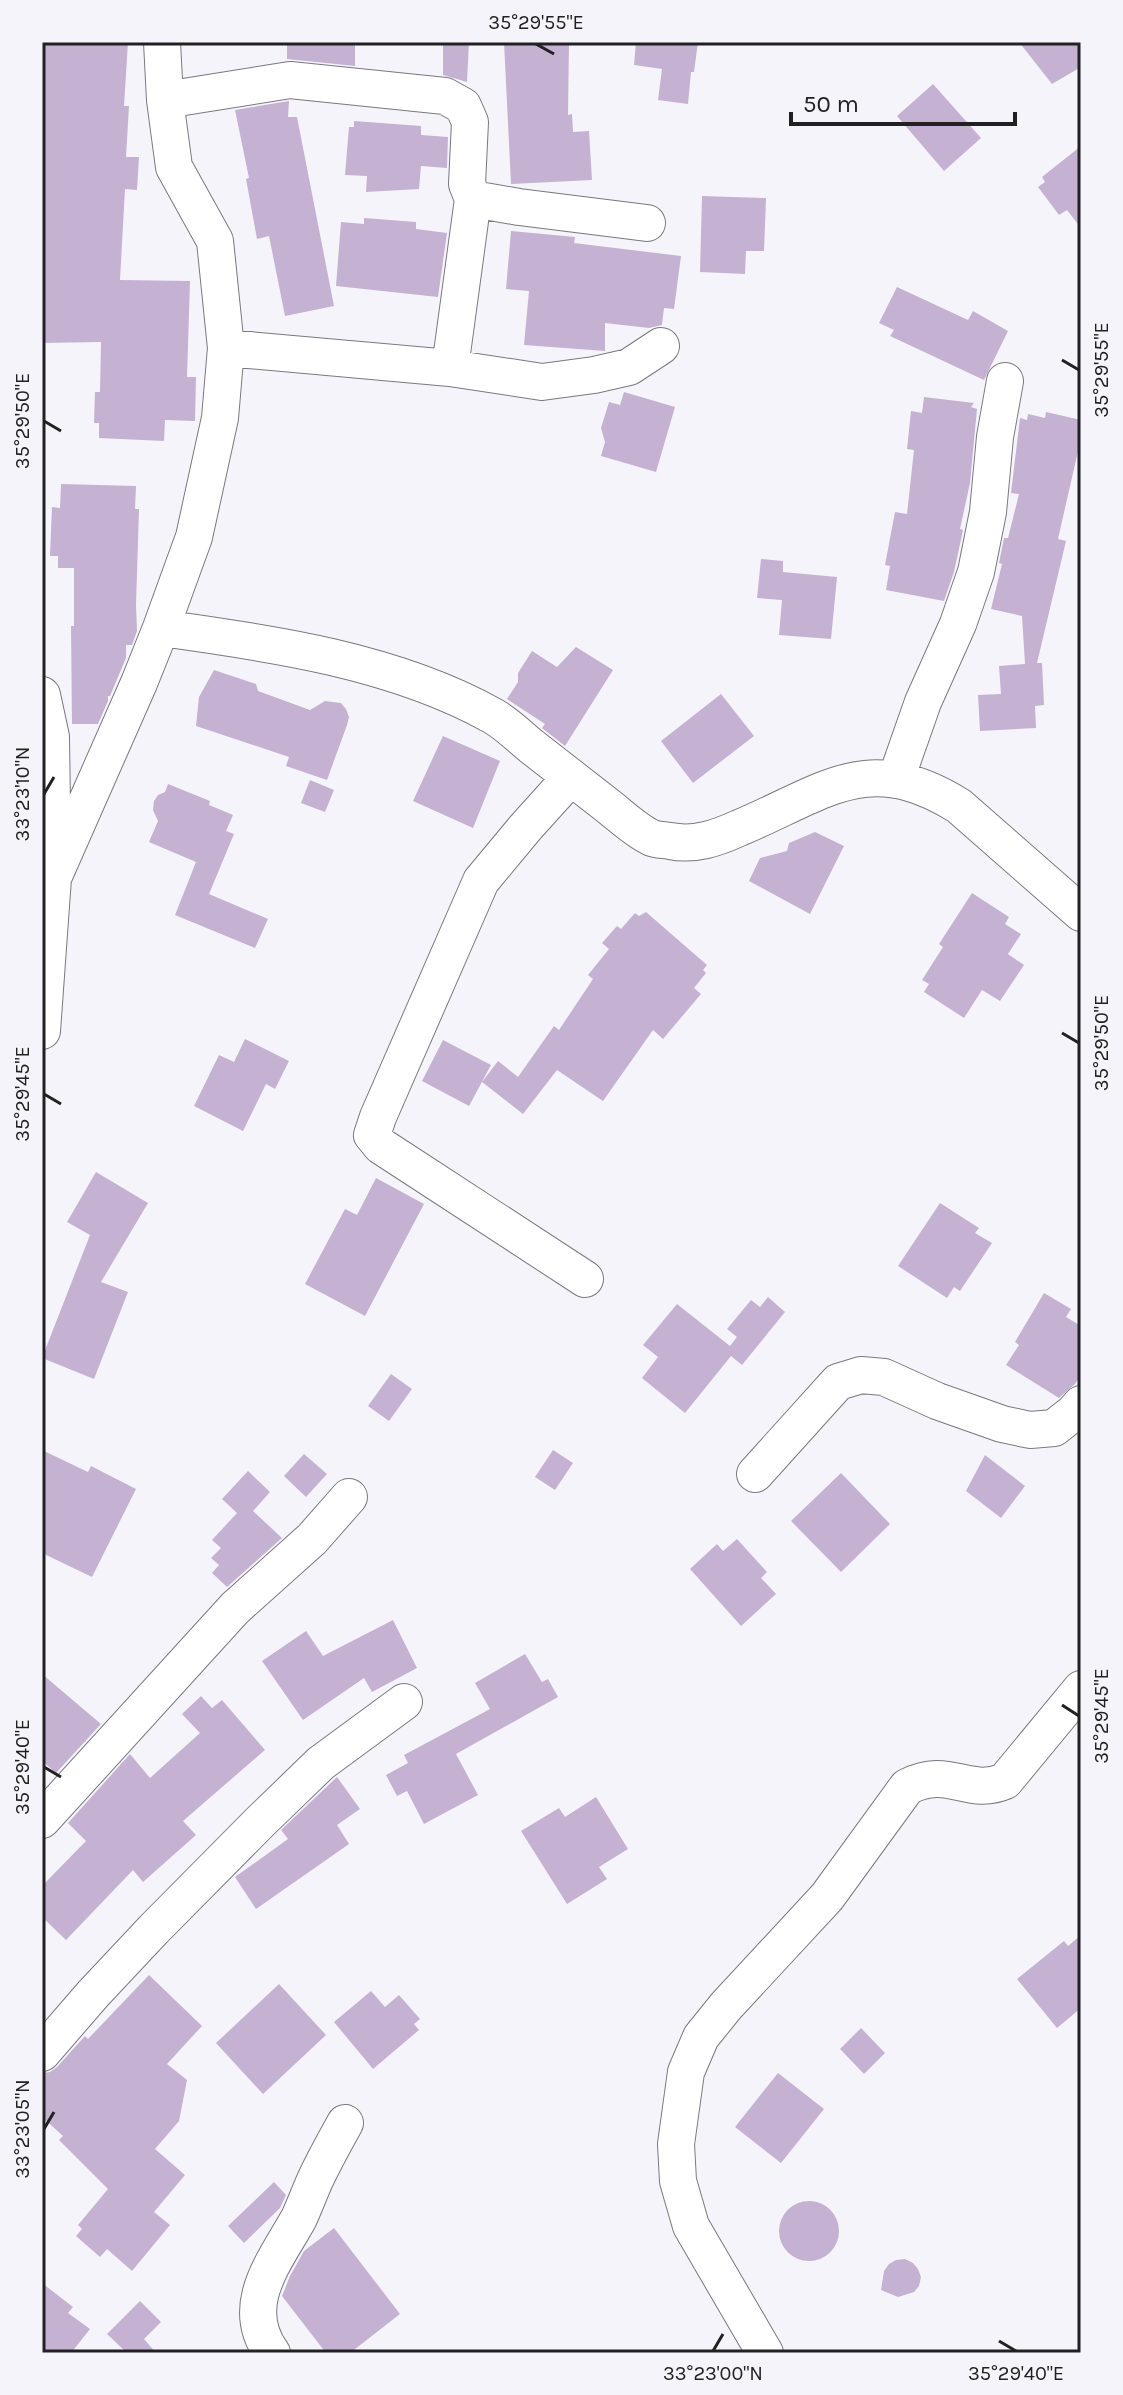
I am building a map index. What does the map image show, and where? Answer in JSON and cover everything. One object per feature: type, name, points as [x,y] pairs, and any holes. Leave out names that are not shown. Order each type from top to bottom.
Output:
[{"type":"street","points":[[53,878],[161,628],[194,537],[220,418],[226,348],[215,241],[174,167],[165,100],[162,42]]},
{"type":"street","points":[[165,100],[290,80],[445,96],[463,106],[470,122],[467,184],[473,199],[450,368]]},
{"type":"street","points":[[473,199],[647,223]]},
{"type":"street","points":[[226,348],[450,368],[542,382],[629,367],[661,346]]},
{"type":"street","points":[[896,779],[923,702],[958,624],[976,572],[988,512],[995,437],[1005,381]]},
{"type":"street","points":[[161,628],[268,642],[376,669],[441,690],[495,718],[652,838],[675,842],[708,841],[824,789],[885,776],[896,779],[937,792],[959,806],[1081,913]]},
{"type":"street","points":[[42,695],[51,737],[53,878],[42,1031]]},
{"type":"street","points":[[571,777],[481,881],[372,1135],[381,1146],[585,1279]]},
{"type":"street","points":[[755,1474],[838,1382],[861,1375],[884,1377],[937,1401],[1002,1424],[1030,1430],[1054,1428],[1081,1404]]},
{"type":"street","points":[[42,1820],[235,1608],[312,1539],[349,1497]]},
{"type":"street","points":[[765,2353],[691,2226],[678,2181],[676,2144],[686,2072],[701,2037],[827,1897],[907,1787],[922,1779],[945,1778],[990,1788],[1005,1781],[1081,1689]]},
{"type":"street","points":[[42,2053],[154,1929],[270,1812],[321,1763],[404,1702]]},
{"type":"street","points":[[272,2353],[258,2323],[258,2304],[267,2273],[299,2217],[345,2123]]},
{"type":"building","points":[[42,42],[128,42],[124,106],[129,106],[126,157],[139,157],[137,190],[125,189],[120,280],[190,281],[187,377],[196,377],[195,421],[165,420],[164,441],[99,438],[99,423],[94,423],[95,392],[100,392],[101,342],[42,343]]},
{"type":"building","points":[[287,42],[355,42],[355,66],[287,59]]},
{"type":"building","points":[[443,42],[469,42],[467,82],[443,75]]},
{"type":"building","points":[[504,42],[569,42],[568,115],[572,114],[573,132],[589,131],[592,180],[511,184]]},
{"type":"building","points":[[636,42],[698,42],[688,104],[658,100],[662,69],[634,65]]},
{"type":"building","points":[[1019,42],[1081,42],[1081,67],[1052,84]]},
{"type":"building","points":[[933,84],[981,138],[944,171],[897,116]]},
{"type":"building","points":[[289,101],[288,117],[297,117],[334,306],[285,316],[269,236],[257,239],[235,110]]},
{"type":"building","points":[[354,121],[421,126],[421,135],[448,137],[447,168],[421,166],[419,189],[366,192],[367,176],[345,175],[349,127],[354,127]]},
{"type":"building","points":[[1081,146],[1081,228],[1067,210],[1059,215],[1038,187],[1045,182],[1042,177]]},
{"type":"building","points":[[702,196],[766,198],[764,251],[746,251],[745,274],[700,272]]},
{"type":"building","points":[[364,218],[416,222],[416,229],[447,233],[438,297],[336,286],[341,222],[364,224]]},
{"type":"building","points":[[511,231],[575,237],[574,243],[681,256],[674,309],[664,308],[662,325],[649,328],[605,323],[605,351],[524,345],[529,291],[506,289]]},
{"type":"building","points":[[897,287],[968,320],[973,311],[1008,331],[984,380],[890,336],[894,330],[879,323]]},
{"type":"building","points":[[624,392],[675,407],[656,472],[601,456],[605,442],[601,428],[609,402],[620,405]]},
{"type":"building","points":[[924,397],[974,403],[971,407],[977,409],[970,483],[960,529],[963,530],[944,601],[886,590],[890,566],[885,565],[895,512],[907,514],[914,450],[907,449],[911,411],[922,413]]},
{"type":"building","points":[[1046,412],[1081,420],[1081,438],[1058,539],[1066,541],[1037,663],[1042,663],[1044,705],[1035,706],[1036,728],[980,731],[978,695],[1001,694],[999,666],[1025,664],[1022,616],[991,609],[1002,564],[999,563],[1004,538],[1008,538],[1019,494],[1011,493],[1020,418],[1027,420],[1028,414],[1045,418]]},
{"type":"building","points":[[61,484],[136,486],[135,509],[139,509],[137,631],[132,645],[126,645],[126,658],[98,724],[72,724],[74,568],[58,568],[58,556],[50,556],[52,507],[60,508]]},
{"type":"building","points":[[761,559],[783,561],[783,572],[837,577],[831,639],[779,635],[782,600],[757,598]]},
{"type":"building","points":[[576,647],[613,670],[565,746],[542,728],[545,724],[507,699],[532,651],[557,667]]},
{"type":"building","points":[[214,670],[256,684],[258,691],[310,710],[325,701],[341,703],[349,717],[327,780],[286,766],[289,757],[196,726],[199,697]]},
{"type":"building","points":[[721,694],[754,736],[693,783],[661,741]]},
{"type":"building","points":[[443,736],[500,761],[473,828],[413,801]]},
{"type":"building","points":[[310,780],[334,790],[325,812],[301,803]]},
{"type":"building","points":[[168,784],[210,801],[209,805],[233,815],[226,831],[234,834],[209,894],[268,919],[255,948],[175,915],[196,862],[149,842],[158,821],[153,810],[154,801],[165,792]]},
{"type":"building","points":[[815,832],[844,846],[810,914],[749,881],[760,858],[787,851],[789,843]]},
{"type":"building","points":[[972,893],[1009,917],[1005,924],[1021,934],[1008,954],[1024,965],[1000,1001],[982,990],[964,1018],[924,992],[929,984],[922,980],[943,947],[939,944]]},
{"type":"building","points":[[646,912],[707,965],[703,970],[706,973],[694,988],[701,994],[663,1039],[653,1030],[603,1101],[557,1070],[523,1114],[482,1082],[498,1061],[518,1077],[554,1026],[559,1030],[593,979],[588,975],[609,949],[602,943],[617,926],[621,929],[635,913],[639,916]]},
{"type":"building","points":[[245,1039],[289,1061],[275,1089],[266,1084],[243,1131],[194,1106],[219,1055],[234,1062]]},
{"type":"building","points":[[443,1040],[491,1065],[469,1106],[422,1081]]},
{"type":"building","points":[[96,1172],[148,1203],[101,1282],[128,1292],[94,1379],[42,1358],[90,1235],[67,1222]]},
{"type":"building","points":[[376,1178],[424,1204],[365,1316],[305,1284],[345,1209],[357,1215]]},
{"type":"building","points":[[940,1203],[979,1228],[975,1233],[992,1243],[960,1291],[954,1287],[947,1298],[898,1266]]},
{"type":"building","points":[[1044,1293],[1071,1309],[1066,1317],[1081,1326],[1081,1375],[1059,1398],[1006,1365],[1019,1345],[1015,1342]]},
{"type":"building","points":[[768,1297],[785,1312],[742,1365],[731,1356],[685,1413],[642,1378],[658,1357],[643,1345],[677,1304],[730,1346],[737,1337],[727,1329],[751,1300],[760,1307]]},
{"type":"building","points":[[391,1374],[412,1389],[389,1421],[368,1406]]},
{"type":"building","points":[[42,1450],[88,1472],[91,1466],[136,1489],[92,1577],[42,1553]]},
{"type":"building","points":[[553,1450],[573,1463],[555,1490],[535,1477]]},
{"type":"building","points":[[304,1454],[327,1474],[306,1497],[284,1476]]},
{"type":"building","points":[[985,1455],[1025,1486],[1001,1518],[966,1491]]},
{"type":"building","points":[[248,1471],[270,1492],[253,1511],[282,1538],[227,1587],[212,1573],[219,1565],[211,1558],[221,1548],[212,1540],[237,1513],[222,1499]]},
{"type":"building","points":[[841,1473],[890,1524],[841,1572],[791,1521]]},
{"type":"building","points":[[737,1539],[767,1572],[761,1578],[776,1594],[741,1626],[690,1569],[717,1544],[723,1551]]},
{"type":"building","points":[[393,1620],[417,1668],[372,1692],[364,1678],[303,1720],[262,1661],[306,1631],[323,1656]]},
{"type":"building","points":[[525,1654],[542,1682],[548,1679],[558,1697],[456,1754],[478,1795],[424,1824],[407,1791],[397,1796],[386,1775],[408,1763],[404,1755],[490,1709],[475,1683]]},
{"type":"building","points":[[42,1674],[101,1724],[56,1773],[42,1761]]},
{"type":"building","points":[[201,1696],[212,1708],[222,1700],[265,1750],[183,1821],[196,1835],[143,1882],[133,1870],[66,1940],[42,1917],[42,1886],[86,1841],[68,1823],[130,1754],[150,1778],[200,1733],[182,1714]]},
{"type":"building","points":[[337,1777],[360,1809],[337,1825],[349,1844],[256,1909],[235,1877],[288,1839],[281,1830]]},
{"type":"building","points":[[596,1797],[628,1849],[599,1867],[607,1879],[567,1904],[521,1831],[559,1808],[565,1817]]},
{"type":"building","points":[[1081,1935],[1081,2008],[1057,2028],[1017,1979],[1064,1941],[1068,1946]]},
{"type":"building","points":[[149,1975],[202,2026],[167,2064],[187,2080],[179,2121],[155,2149],[185,2175],[154,2212],[170,2225],[132,2271],[107,2249],[100,2257],[76,2236],[82,2229],[78,2225],[108,2189],[59,2140],[63,2136],[42,2117],[42,2073],[57,2067],[85,2036],[88,2039]]},
{"type":"building","points":[[279,1984],[326,2035],[263,2094],[216,2043]]},
{"type":"building","points":[[371,1991],[385,2007],[399,1995],[420,2019],[414,2024],[419,2030],[373,2069],[334,2022]]},
{"type":"building","points":[[861,2028],[885,2053],[864,2074],[840,2049]]},
{"type":"building","points":[[778,2073],[824,2109],[781,2163],[735,2127]]},
{"type":"building","points":[[274,2182],[286,2195],[280,2208],[244,2243],[228,2226]]},
{"type":"building","points":[[809,2201],[821,2203],[830,2210],[837,2219],[837,2243],[830,2252],[821,2259],[809,2261],[797,2259],[788,2252],[781,2243],[779,2231],[781,2219],[788,2210],[797,2203]]},
{"type":"building","points":[[334,2228],[400,2314],[350,2353],[326,2353],[282,2296],[304,2251]]},
{"type":"building","points":[[905,2259],[918,2269],[921,2277],[919,2286],[914,2292],[898,2297],[881,2290],[884,2271],[889,2264]]},
{"type":"building","points":[[42,2283],[73,2307],[68,2313],[90,2329],[71,2353],[42,2353]]},
{"type":"building","points":[[140,2301],[161,2322],[144,2339],[156,2353],[127,2353],[107,2334]]}]
